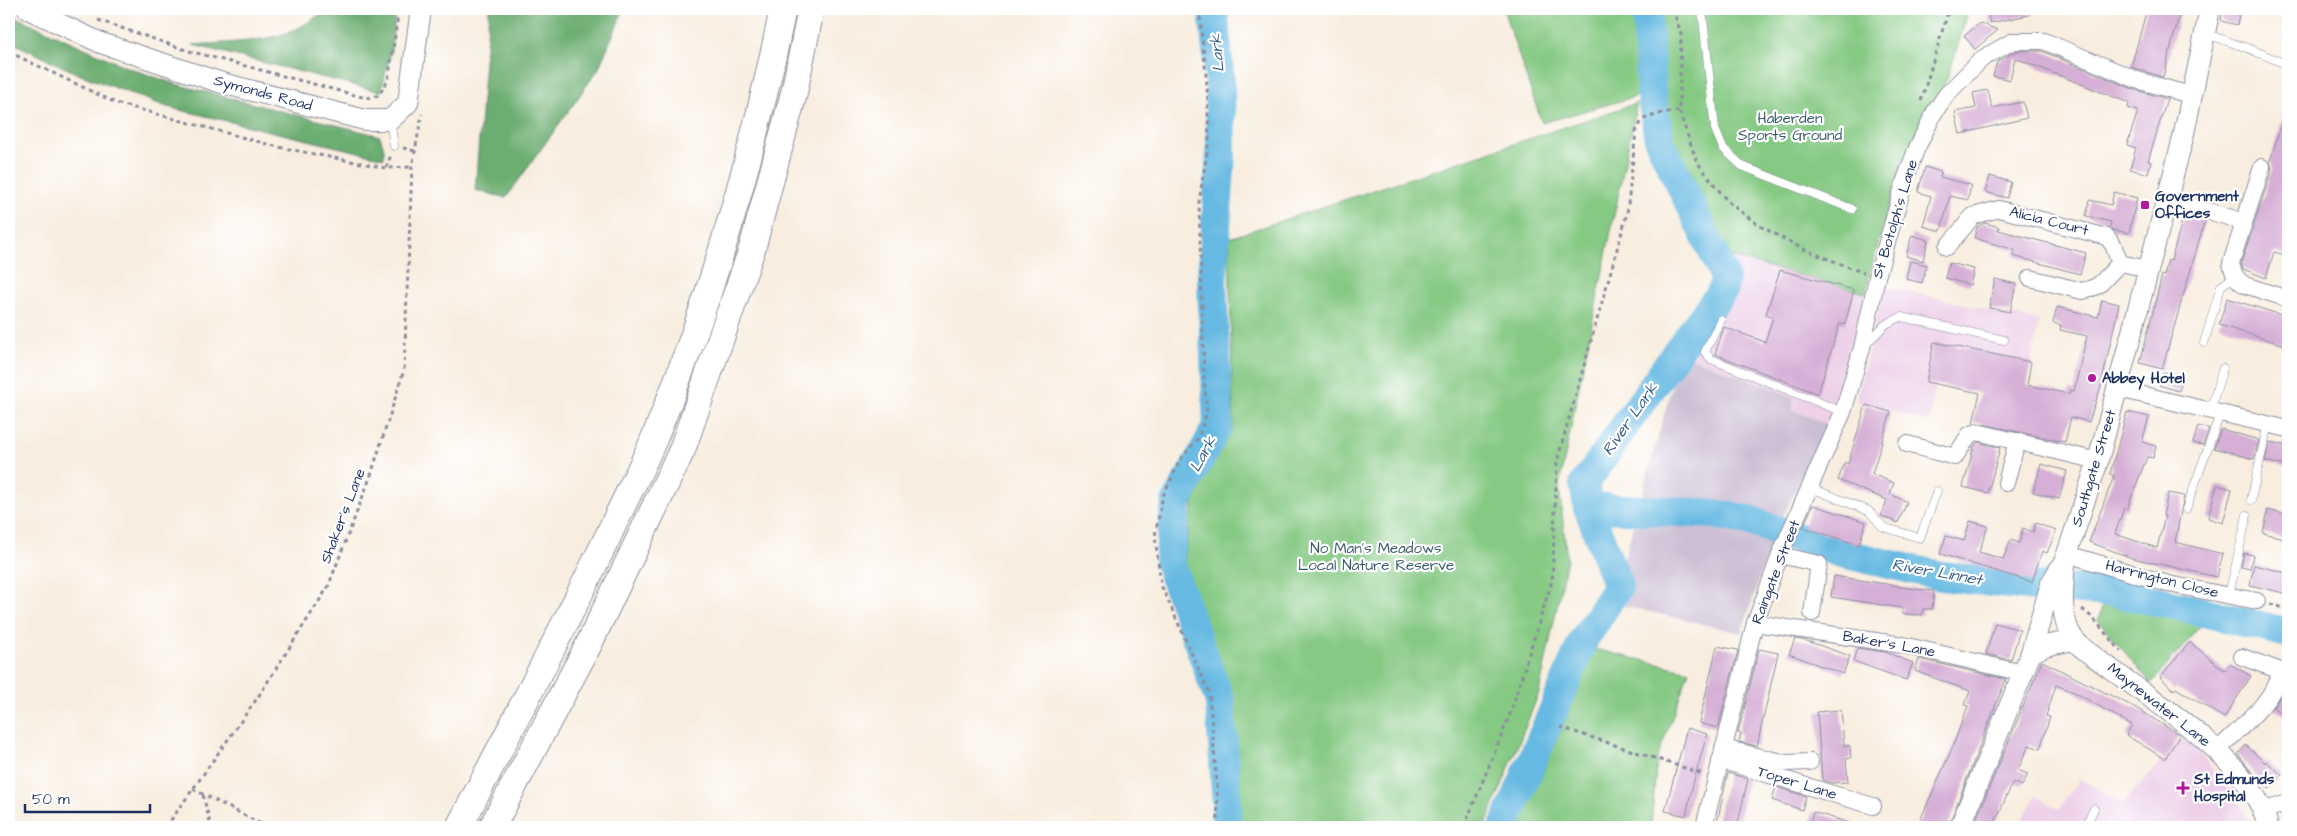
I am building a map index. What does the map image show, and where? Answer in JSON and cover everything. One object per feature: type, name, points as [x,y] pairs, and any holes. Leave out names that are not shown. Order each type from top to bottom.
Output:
[{"type":"highway","points":[[764,9],[762,33],[764,101]]},
{"type":"highway","points":[[459,827],[561,634],[655,437],[687,357],[730,226],[764,101],[782,9]]},
{"type":"highway","points":[[492,827],[589,644],[682,450],[752,249],[794,93],[810,9]]},
{"type":"highway","points":[[794,93],[823,37],[828,9]]},
{"type":"street","name":"Symonds Road","points":[[28,9],[101,43],[222,83],[365,120],[390,120]]},
{"type":"street","points":[[390,120],[408,103],[421,9]]},
{"type":"street","name":"Southgate Street","points":[[1960,827],[2031,653],[2061,592],[2066,557],[2098,461],[2167,198],[2210,9]]},
{"type":"street","name":"St Botolph's Lane","points":[[1866,323],[1905,180],[1929,123],[1946,95],[1966,73],[1984,58],[2013,41],[2044,42],[2138,80],[2190,94]]},
{"type":"street","points":[[2262,167],[2231,263],[2235,276],[2245,285],[2288,299]]},
{"type":"street","points":[[2167,198],[2244,222]]},
{"type":"street","name":"Alicia Court","points":[[1948,247],[1973,216],[1999,209],[2107,237],[2113,245],[2120,262]]},
{"type":"street","points":[[2030,278],[2082,291],[2090,290],[2099,285],[2120,262],[2148,269]]},
{"type":"street","name":"Raingate Street","points":[[1704,827],[1754,624],[1781,552],[1811,488],[1843,412],[1862,348],[1866,323]]},
{"type":"street","points":[[2118,389],[2288,429]]},
{"type":"street","points":[[1907,444],[1955,457],[1969,435],[1977,432],[2098,461]]},
{"type":"street","points":[[2006,483],[2017,441]]},
{"type":"street","points":[[1781,552],[1819,564],[1812,613]]},
{"type":"street","name":"Harrington Close","points":[[2066,557],[2168,584],[2258,601]]},
{"type":"street","points":[[2031,653],[2045,646],[2073,640],[2065,616],[2061,592]]},
{"type":"street","name":"Baker's Lane","points":[[1754,624],[1903,645],[2023,673]]},
{"type":"street","name":"Maynewater Lane","points":[[2073,640],[2192,728],[2217,750],[2252,791],[2266,819]]},
{"type":"street","points":[[2217,750],[2266,700],[2279,680],[2281,671],[2242,657]]},
{"type":"street","name":"Toper Lane","points":[[1722,754],[1786,763],[1810,762]]},
{"type":"street","name":"Toper Lane","points":[[1722,754],[1873,806]]},
{"type":"street","points":[[2266,819],[2288,803]]},
{"type":"lane","points":[[1702,9],[1715,128],[1723,148],[1742,166],[1852,209]]},
{"type":"lane","points":[[2205,34],[2250,49],[2288,66]]},
{"type":"lane","points":[[390,120],[394,146]]},
{"type":"lane","points":[[2204,343],[2221,286],[2235,276]]},
{"type":"lane","points":[[1862,348],[1886,324],[1901,317],[2004,340]]},
{"type":"lane","points":[[1721,320],[1705,352],[1711,359],[1843,412]]},
{"type":"lane","points":[[2186,509],[2215,413],[2223,368]]},
{"type":"lane","points":[[2251,500],[2268,424]]},
{"type":"lane","points":[[1811,488],[1869,511],[1883,527],[1920,538],[1937,491]]},
{"type":"lane","points":[[2230,595],[2248,515]]},
{"type":"lane","points":[[2085,827],[2094,808]]},
{"type":"path","points":[[96,19],[189,51],[366,98],[378,96],[388,81],[400,9]]},
{"type":"path","points":[[1199,9],[1207,84],[1209,140],[1200,202],[1204,368],[1207,413],[1198,440],[1180,460],[1163,496],[1155,536],[1161,585],[1209,692],[1217,786],[1218,827]]},
{"type":"path","points":[[1673,9],[1681,34],[1680,112],[1698,162],[1728,202],[1760,226],[1803,248],[1834,262],[1877,277]]},
{"type":"path","points":[[1929,123],[1918,116],[1917,113],[1949,9]]},
{"type":"path","name":"Shaker's Lane","points":[[9,52],[116,103],[278,147],[386,168],[412,167],[404,370],[371,475],[328,587],[258,697],[166,827]]},
{"type":"path","points":[[1464,827],[1509,717],[1552,581],[1557,461],[1627,214],[1636,131],[1643,119],[1662,113],[1680,112]]},
{"type":"path","points":[[2061,592],[2093,618],[2127,660]]},
{"type":"path","points":[[1560,727],[1716,778]]},
{"type":"path","points":[[193,789],[267,827]]},
{"type":"path","points":[[203,795],[211,827]]},
{"type":"shaded area","points":[[1717,253],[1866,293],[1827,424],[1791,410],[1794,397],[1681,354],[1730,287],[1729,277]]},
{"type":"shaded area","points":[[1884,286],[2039,321],[2023,402],[1936,384],[1929,422],[1856,401]]},
{"type":"shaded area","points":[[1681,354],[1794,397],[1792,410],[1827,424],[1775,534],[1741,633],[1612,603]]},
{"type":"shaded area","name":"St Edmunds Hospital","points":[[2182,737],[2194,746],[2234,796],[2254,827],[2018,827],[2036,796],[2059,809],[2080,779],[2123,804]]},
{"type":"green space","points":[[328,9],[396,9],[391,52],[381,92],[193,45],[274,37],[306,24]]},
{"type":"green space","points":[[489,9],[624,9],[598,70],[506,198],[475,190]]},
{"type":"green space","points":[[1503,9],[1642,9],[1645,94],[1542,123]]},
{"type":"green space","name":"Haberden Sports Ground","points":[[1654,9],[1969,9],[1948,77],[1904,158],[1885,218],[1865,293],[1717,253],[1664,135]]},
{"type":"green space","points":[[9,14],[129,68],[175,84],[380,136],[384,149],[384,158],[167,107],[78,74],[9,41]]},
{"type":"green space","name":"No Man's Meadows Local Nature Reserve","points":[[1637,103],[1559,486],[1567,559],[1539,693],[1485,827],[1236,827],[1228,700],[1182,573],[1193,502],[1233,427],[1229,238]]},
{"type":"green space","points":[[2106,596],[2163,605],[2207,618],[2151,684],[2098,620]]},
{"type":"green space","points":[[1581,646],[1689,671],[1657,759],[1651,827],[1517,827]]},
{"type":"building","points":[[1987,9],[2029,9],[2029,15],[1990,23]]},
{"type":"building","points":[[2147,9],[2181,9],[2163,77],[2131,67]]},
{"type":"building","points":[[2223,9],[2240,9],[2237,25],[2221,21]]},
{"type":"building","points":[[1980,23],[1998,30],[1975,49],[1964,36]]},
{"type":"building","points":[[2016,51],[2042,51],[2133,89],[2167,99],[2148,161],[2151,162],[2148,174],[2130,169],[2136,148],[2127,145],[2138,111],[2128,108],[2129,103],[2015,58],[2010,80],[1993,76],[1997,62]]},
{"type":"building","points":[[1988,90],[1992,108],[2023,102],[2027,118],[1960,134],[1955,112],[1976,108],[1973,93]]},
{"type":"building","points":[[2285,111],[2288,112],[2288,205],[2283,222],[2288,224],[2288,256],[2274,252],[2266,278],[2243,269],[2241,263],[2272,170],[2270,161]]},
{"type":"building","points":[[1925,167],[1941,172],[1940,177],[1971,185],[1968,200],[1950,196],[1941,231],[1923,226],[1931,196],[1918,192]]},
{"type":"building","points":[[1990,176],[2011,182],[2007,198],[1985,192]]},
{"type":"building","points":[[2114,192],[2137,198],[2129,233],[2113,230],[2110,227],[2111,222],[2086,216],[2090,200],[2111,205]]},
{"type":"building","points":[[2184,214],[2205,220],[2162,369],[2140,363],[2162,275],[2164,276],[2168,260],[2171,261]]},
{"type":"building","points":[[1985,223],[1999,227],[1998,230],[2086,253],[2080,274],[2013,256],[2015,250],[1974,238],[1977,227]]},
{"type":"building","points":[[1912,235],[1928,240],[1923,261],[1906,256]]},
{"type":"building","points":[[1910,261],[1927,265],[1922,283],[1906,279]]},
{"type":"building","points":[[1949,263],[1974,269],[1970,285],[1945,278]]},
{"type":"building","points":[[1780,270],[1854,290],[1845,324],[1840,323],[1818,394],[1715,354],[1724,327],[1765,342],[1773,317],[1766,314]]},
{"type":"building","points":[[1995,279],[2016,284],[2010,312],[1989,308]]},
{"type":"building","points":[[2227,298],[2288,317],[2288,346],[2219,325]]},
{"type":"building","points":[[2102,300],[2119,304],[2101,386],[2089,422],[2071,417],[2065,442],[1973,422],[1980,393],[1926,382],[1934,342],[2031,362],[2027,385],[2069,394],[2070,390],[2074,391],[2087,336],[2060,330],[2061,325],[2053,323],[2057,307],[2098,317]]},
{"type":"building","points":[[2163,372],[2183,377],[2179,391],[2159,385]]},
{"type":"building","points":[[1866,405],[1891,412],[1872,474],[1894,483],[1890,494],[1907,502],[1898,523],[1881,516],[1887,500],[1838,480],[1845,462],[1848,464]]},
{"type":"building","points":[[2127,412],[2149,417],[2142,442],[2156,446],[2153,458],[2147,457],[2127,509],[2124,508],[2115,534],[2157,548],[2165,516],[2163,516],[2168,493],[2184,496],[2175,542],[2223,554],[2217,577],[2132,558],[2089,542],[2114,476],[2110,474]]},
{"type":"building","points":[[2198,426],[2209,429],[2203,445],[2193,443]]},
{"type":"building","points":[[2221,429],[2259,440],[2254,459],[2214,448]]},
{"type":"building","points":[[1978,442],[2000,448],[1988,493],[1963,487],[1974,446]]},
{"type":"building","points":[[2270,442],[2288,446],[2288,467],[2265,461]]},
{"type":"building","points":[[2041,464],[2067,471],[2059,499],[2033,492]]},
{"type":"building","points":[[2217,485],[2232,489],[2223,523],[2208,518]]},
{"type":"building","points":[[1813,505],[1866,522],[1859,545],[1803,527]]},
{"type":"building","points":[[2268,510],[2288,514],[2288,539],[2263,533]]},
{"type":"building","points":[[1970,521],[1988,526],[1979,552],[2003,559],[2011,540],[2019,543],[2023,528],[2033,532],[2036,523],[2056,531],[2047,553],[2042,551],[2032,582],[1940,554],[1946,536],[1964,541]]},
{"type":"building","points":[[2244,553],[2253,555],[2250,569],[2241,567]]},
{"type":"building","points":[[2254,565],[2288,573],[2288,594],[2250,585]]},
{"type":"building","points":[[1834,576],[1934,591],[1932,609],[1923,609],[1922,615],[1902,614],[1902,608],[1831,597]]},
{"type":"building","points":[[1995,623],[2020,630],[2011,660],[1986,654]]},
{"type":"building","points":[[1795,639],[1807,641],[1850,656],[1843,674],[1789,654]]},
{"type":"building","points":[[2190,642],[2225,671],[2230,664],[2251,676],[2224,718],[2176,688],[2174,690],[2160,677]]},
{"type":"building","points":[[1717,646],[1738,650],[1718,728],[1699,723]]},
{"type":"building","points":[[1857,648],[1885,652],[1913,663],[1906,680],[1853,661]]},
{"type":"building","points":[[1759,649],[1778,653],[1757,746],[1739,742],[1741,733],[1738,733]]},
{"type":"building","points":[[1919,659],[2006,679],[1948,827],[1917,827],[1951,751],[1968,706],[1965,705],[1970,691],[1915,671]]},
{"type":"building","points":[[2042,661],[2136,708],[2180,735],[2165,759],[2126,735],[2132,725],[2074,692],[2056,685],[2046,716],[2050,717],[2040,749],[2029,745],[2018,770],[2028,774],[2022,786],[2013,782],[1993,827],[1973,827]]},
{"type":"building","points":[[2288,685],[2288,718],[2273,707]]},
{"type":"building","points":[[1841,710],[1844,746],[1850,746],[1851,758],[1846,759],[1848,782],[1832,783],[1822,780],[1817,712]]},
{"type":"building","points":[[1687,728],[1707,734],[1686,816],[1665,811]]},
{"type":"building","points":[[2246,745],[2265,763],[2266,761],[2282,775],[2269,789],[2258,779],[2238,754]]},
{"type":"building","points":[[1728,773],[1748,779],[1737,827],[1716,827]]},
{"type":"building","points":[[1776,787],[1806,796],[1802,810],[1772,800]]},
{"type":"building","points":[[1813,812],[1853,824],[1853,827],[1809,827]]},
{"type":"waterway","name":"Lark","points":[[1213,9],[1220,83],[1221,153],[1212,283],[1218,425],[1176,503],[1169,562],[1220,701],[1227,805],[1225,827]]},
{"type":"waterway","name":"River Lark","points":[[1504,827],[1583,641],[1618,586],[1588,507],[1584,484],[1676,353],[1723,290],[1725,277],[1659,140],[1651,90],[1647,9]]},
{"type":"waterway","name":"River Linnet","points":[[1588,507],[1715,514],[1747,520],[1841,553],[1941,576],[2028,586],[2111,592],[2167,603],[2288,633]]},
{"type":"place","name":"Government Offices","points":[[2145,205]]},
{"type":"place","name":"Abbey Hotel","points":[[2092,378]]},
{"type":"place","name":"St Edmunds Hospital","points":[[2183,788]]}]
